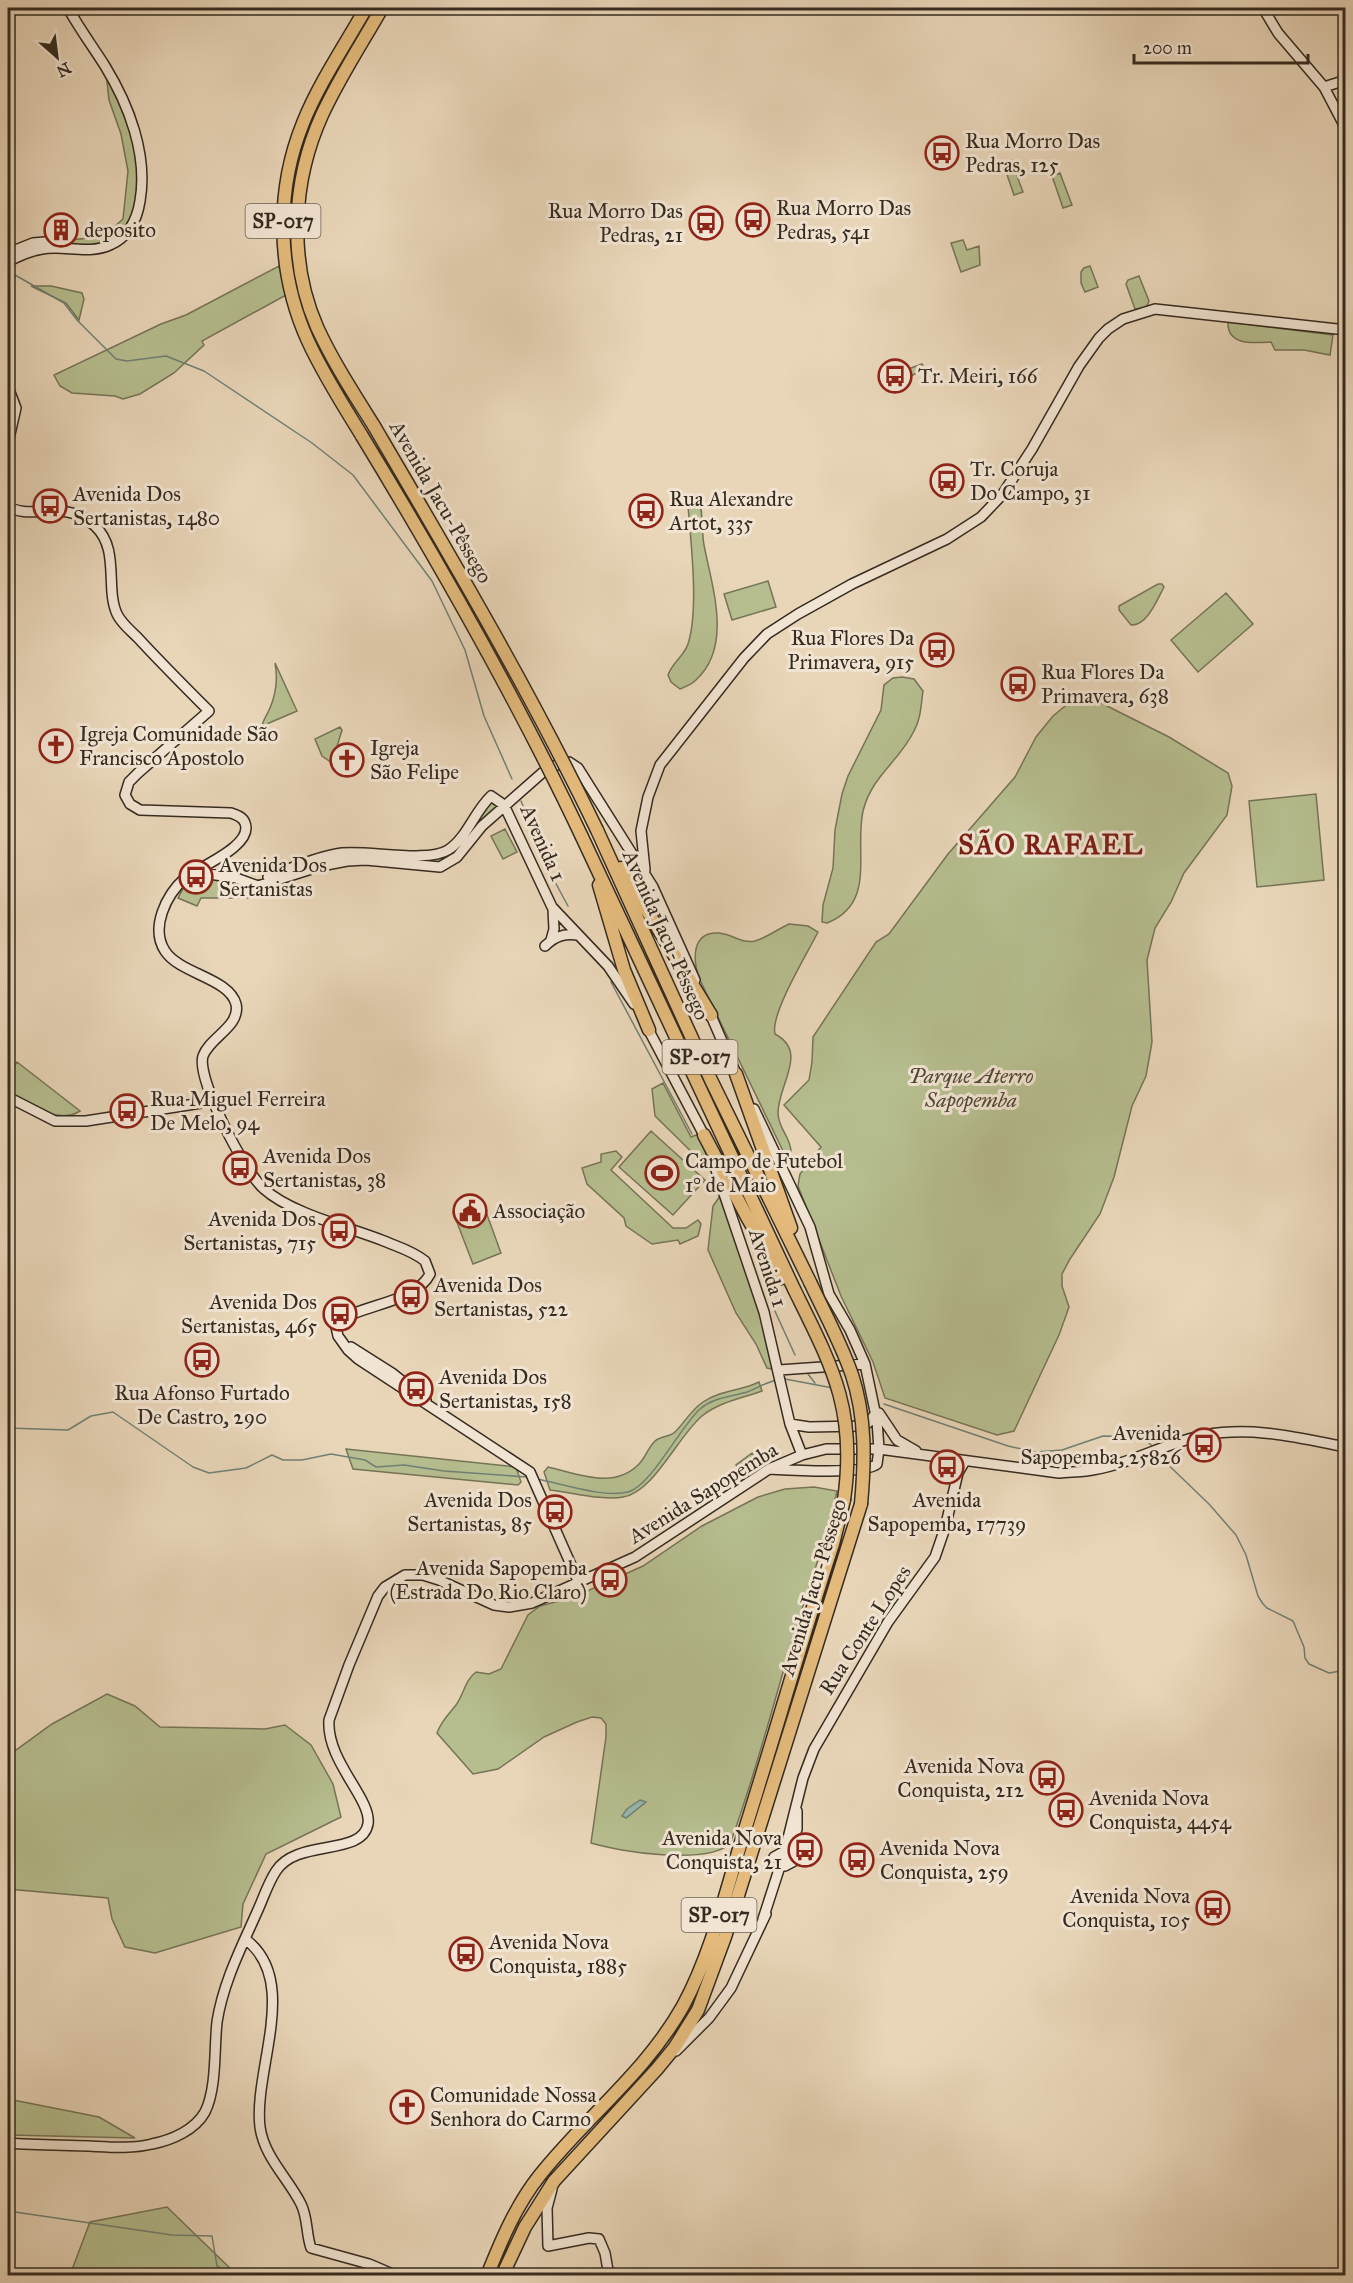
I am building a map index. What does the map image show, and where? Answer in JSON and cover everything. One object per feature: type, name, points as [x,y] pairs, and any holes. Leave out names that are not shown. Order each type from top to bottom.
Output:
[{"type":"highway","name":"Avenida Jacu-Pêssego","points":[[366,8],[303,123],[288,176],[283,223],[286,268],[294,305],[319,363],[498,670],[539,746],[831,1364],[842,1398],[849,1459],[844,1500],[833,1544],[720,1914],[694,1983],[666,2034],[640,2067],[561,2150],[538,2178],[498,2247],[487,2276]]},
{"type":"highway","name":"Avenida Jacu-Pêssego","points":[[382,8],[322,115],[311,142],[304,170],[297,215],[300,262],[313,315],[339,370],[500,643],[569,772],[711,1080],[843,1354],[858,1397],[864,1439],[861,1504],[786,1747],[708,1987],[687,2030],[657,2069],[554,2181],[525,2227],[502,2276]]},
{"type":"highway","points":[[606,850],[638,894],[711,1016]]},
{"type":"highway","points":[[591,855],[624,970],[649,1030]]},
{"type":"highway","points":[[736,1074],[804,1269]]},
{"type":"highway","points":[[704,1135],[778,1273],[794,1287]]},
{"type":"main road","points":[[8,253],[33,243],[96,249],[118,241],[134,222],[140,202],[142,182],[138,143],[120,95],[68,8]]},
{"type":"main road","points":[[1263,8],[1278,33],[1324,87],[1346,129]]},
{"type":"main road","points":[[1324,87],[1346,80]]},
{"type":"main road","points":[[8,262],[32,251],[56,244]]},
{"type":"main road","points":[[646,875],[641,842],[646,807],[660,765],[756,644],[778,626],[798,614],[852,584],[947,539],[981,517],[1002,495],[1079,366],[1099,338],[1114,324],[1155,309],[1346,330]]},
{"type":"main road","points":[[8,387],[16,408],[8,443]]},
{"type":"main road","points":[[8,506],[22,511],[69,512],[80,515],[99,530],[109,553],[115,609],[119,618],[209,711],[138,773],[126,789],[125,795],[130,804],[140,810],[225,812],[235,814],[246,826],[241,840],[180,884],[170,897],[159,924],[161,942],[170,958],[222,987],[229,992],[236,1004],[237,1011],[234,1021],[215,1038],[203,1055],[202,1071],[245,1167],[274,1197],[297,1209],[413,1253],[425,1261],[430,1274],[416,1290],[340,1320],[336,1332],[341,1342],[358,1359],[520,1464],[533,1479],[579,1583]]},
{"type":"main road","name":"Avenida 1","points":[[802,1455],[790,1424],[764,1312],[704,1135],[649,1030],[609,966],[552,907],[504,805],[542,773],[562,762],[569,762],[578,768],[646,875],[736,1074],[799,1203],[815,1242],[829,1294],[850,1330],[865,1364],[875,1409],[879,1449]]},
{"type":"main road","points":[[194,872],[236,878],[255,885],[346,861],[366,860],[440,867],[458,857],[476,833],[504,805],[490,796],[477,811],[465,832],[441,854],[344,853],[309,861],[255,885]]},
{"type":"main road","points":[[629,848],[636,847],[641,842]]},
{"type":"main road","points":[[552,907],[554,929],[548,943],[565,934],[578,935]]},
{"type":"main road","points":[[8,1097],[55,1121],[86,1121],[214,1101]]},
{"type":"main road","points":[[341,1342],[415,1390],[431,1406]]},
{"type":"main road","points":[[779,1372],[865,1364]]},
{"type":"main road","points":[[398,1386],[415,1390]]},
{"type":"main road","points":[[790,1424],[809,1427],[861,1426],[868,1423],[875,1409]]},
{"type":"main road","points":[[875,1409],[897,1440],[924,1455]]},
{"type":"main road","name":"Avenida Sapopemba","points":[[245,1939],[276,1871],[283,1863],[303,1851],[349,1844],[359,1838],[367,1828],[365,1808],[337,1759],[328,1730],[332,1708],[378,1596],[385,1587],[405,1575],[423,1575],[484,1601],[509,1607],[532,1603],[635,1557],[769,1469],[802,1455],[837,1449],[879,1449],[1059,1473],[1087,1471],[1206,1435],[1250,1432],[1279,1434],[1346,1448]]},
{"type":"main road","points":[[769,1469],[799,1471],[867,1469],[877,1464],[879,1449]]},
{"type":"main road","points":[[952,1459],[958,1473]]},
{"type":"main road","name":"Rua Conte Lopes","points":[[783,1858],[807,1765],[829,1721],[892,1615],[935,1557],[945,1528],[958,1473],[964,1461]]},
{"type":"main road","name":"Rua Conte Lopes","points":[[783,1858],[793,1844],[797,1823],[796,1805]]},
{"type":"main road","points":[[657,2069],[688,2040],[720,2004],[740,1972],[763,1919],[783,1858],[803,1857],[793,1844]]},
{"type":"main road","points":[[8,2143],[135,2147],[168,2140],[194,2125],[206,2110],[222,1995],[245,1939],[252,1944],[264,1960],[272,1987],[272,2020],[260,2092],[259,2113],[263,2139],[301,2203],[311,2248],[369,2264],[397,2276]]},
{"type":"main road","points":[[554,2181],[547,2208],[548,2246],[596,2238],[602,2244],[609,2276]]},
{"type":"main road","points":[[525,2227],[536,2221],[547,2224]]},
{"type":"green space","points":[[106,72],[136,140],[139,188],[136,203],[131,218],[113,239],[95,245],[63,245],[63,241],[104,236],[123,219],[128,171],[121,134],[109,100]]},
{"type":"green space","points":[[1011,160],[1023,192],[1014,195],[1003,163]]},
{"type":"green space","points":[[1060,173],[1072,205],[1063,208],[1052,176]]},
{"type":"green space","points":[[963,240],[967,250],[979,246],[980,265],[961,272],[951,243]]},
{"type":"green space","points":[[279,266],[286,295],[202,341],[204,345],[174,373],[140,394],[123,399],[115,396],[72,393],[60,386],[54,375],[161,324],[186,315]]},
{"type":"green space","points":[[1090,266],[1098,287],[1085,292],[1081,283],[1081,272]]},
{"type":"green space","points":[[1139,276],[1149,301],[1146,308],[1135,309],[1126,284],[1128,280]]},
{"type":"green space","points":[[31,286],[51,286],[82,293],[84,299],[79,320],[66,303]]},
{"type":"green space","points":[[1228,322],[1333,335],[1330,355],[1304,350],[1275,350],[1271,342],[1242,341],[1232,335]]},
{"type":"green space","points":[[922,364],[924,369],[895,385],[892,379],[894,374]]},
{"type":"green space","points":[[697,495],[701,506],[704,545],[715,597],[717,633],[714,650],[707,666],[694,681],[680,689],[671,682],[668,675],[686,648],[691,630],[694,595],[688,506],[691,497]]},
{"type":"green space","points":[[768,581],[776,607],[732,620],[724,594]]},
{"type":"green space","points":[[1158,584],[1164,587],[1151,611],[1142,621],[1131,625],[1119,610],[1119,606]]},
{"type":"green space","points":[[1226,593],[1253,624],[1198,672],[1171,640]]},
{"type":"green space","points":[[275,663],[297,711],[262,726],[275,692]]},
{"type":"green space","points":[[893,678],[914,679],[923,691],[918,722],[908,742],[879,778],[867,798],[861,827],[858,890],[852,903],[843,914],[827,923],[822,922],[823,905],[833,868],[835,830],[842,794],[848,776],[881,710],[884,685]]},
{"type":"green space","name":"Parque Aterro Sapopemba","points":[[1081,693],[1169,737],[1228,773],[1232,786],[1227,815],[1184,873],[1171,902],[1155,928],[1147,960],[1152,1042],[1146,1076],[1132,1106],[1114,1177],[1100,1214],[1062,1274],[1062,1286],[1069,1307],[1059,1335],[1014,1431],[997,1435],[885,1398],[873,1362],[841,1296],[798,1186],[800,1174],[821,1147],[784,1105],[809,1080],[813,1037],[876,942],[889,934],[948,854],[1015,777],[1036,737],[1053,716]]},
{"type":"green space","points":[[340,727],[342,730],[332,763],[322,756],[315,739]]},
{"type":"green space","points":[[1316,794],[1324,880],[1257,887],[1249,801]]},
{"type":"green space","points":[[491,801],[498,808],[468,843],[450,859],[430,864],[397,857],[443,856]]},
{"type":"green space","points":[[505,829],[517,852],[503,859],[491,836]]},
{"type":"green space","points":[[202,875],[251,887],[248,898],[201,898],[197,906],[178,898],[187,883]]},
{"type":"green space","points":[[789,924],[808,926],[818,932],[784,999],[775,1025],[775,1034],[785,1041],[790,1050],[791,1059],[778,1113],[791,1152],[785,1155],[699,978],[695,955],[699,942],[710,934],[724,934],[750,942],[763,938]]},
{"type":"green space","points":[[17,1062],[80,1111],[62,1116],[52,1114],[42,1111],[8,1091],[8,1075]]},
{"type":"green space","points":[[663,1083],[691,1137],[699,1134],[712,1172],[655,1116],[652,1089]]},
{"type":"green space","name":"Campo de Futebol 1° de Maio","points":[[651,1131],[705,1180],[673,1215],[619,1167]]},
{"type":"green space","points":[[616,1151],[622,1157],[611,1170],[673,1228],[686,1228],[698,1220],[701,1224],[698,1236],[680,1244],[678,1240],[652,1244],[626,1226],[624,1218],[587,1184],[582,1168],[601,1162],[601,1154]]},
{"type":"green space","points":[[720,1196],[761,1318],[774,1363],[771,1369],[767,1368],[756,1344],[736,1313],[708,1250],[713,1206]]},
{"type":"green space","points":[[482,1201],[501,1253],[473,1264],[453,1212]]},
{"type":"green space","points":[[759,1382],[762,1391],[723,1404],[702,1416],[655,1474],[634,1493],[623,1497],[606,1498],[550,1490],[544,1472],[548,1467],[595,1478],[607,1478],[629,1472],[639,1464],[655,1441],[675,1432],[703,1402],[716,1395]]},
{"type":"green space","points":[[346,1449],[516,1467],[521,1482],[518,1485],[353,1469]]},
{"type":"green space","points":[[752,1453],[758,1462],[742,1473],[736,1465]]},
{"type":"green space","points":[[814,1487],[837,1491],[824,1541],[730,1844],[702,1854],[662,1855],[591,1843],[606,1737],[606,1724],[601,1718],[592,1717],[577,1722],[544,1737],[498,1769],[473,1774],[437,1733],[443,1721],[459,1701],[472,1675],[476,1672],[489,1674],[501,1669],[528,1615],[540,1606],[574,1597],[643,1566],[702,1526],[758,1497],[785,1489]]},
{"type":"green space","points":[[673,1509],[679,1516],[664,1528],[658,1520]]},
{"type":"green space","points":[[107,1694],[135,1706],[160,1727],[265,1729],[285,1725],[311,1745],[333,1784],[341,1817],[266,1854],[243,1904],[241,1927],[155,1953],[125,1947],[112,1919],[108,1898],[8,1889],[8,1756],[52,1724]]},
{"type":"green space","points":[[8,2099],[99,2117],[135,2138],[8,2135]]},
{"type":"green space","points":[[167,2207],[237,2275],[70,2275],[90,2222]]},
{"type":"water","points":[[640,1800],[646,1802],[626,1818],[622,1816],[627,1809]]},
{"type":"waterway","points":[[8,271],[64,303],[77,320],[116,359],[127,361],[166,356],[204,371],[312,443],[353,475],[432,581],[465,650],[484,716],[512,779]]},
{"type":"waterway","points":[[521,801],[548,869],[568,906]]},
{"type":"waterway","points":[[611,982],[692,1134]]},
{"type":"waterway","points":[[774,1309],[795,1355]]},
{"type":"waterway","points":[[808,1374],[815,1383]]},
{"type":"waterway","points":[[785,1379],[833,1388]]},
{"type":"waterway","points":[[537,1479],[595,1492],[628,1492],[637,1487],[656,1468],[692,1417],[705,1405],[777,1380]]},
{"type":"waterway","points":[[884,1404],[1008,1446],[1036,1452],[1062,1450],[1103,1436],[1143,1437],[1154,1448]]},
{"type":"waterway","points":[[8,1428],[68,1430],[91,1416],[113,1412],[193,1467],[209,1473],[246,1468],[272,1455],[283,1460],[302,1460],[331,1454],[365,1460],[376,1467],[404,1465],[444,1471],[527,1477]]},
{"type":"waterway","points":[[1158,1455],[1209,1504],[1236,1535],[1246,1555],[1258,1596],[1267,1608],[1293,1621],[1309,1664],[1329,1673],[1346,1670]]},
{"type":"waterway","points":[[8,2211],[172,2235],[212,2236],[217,2266],[235,2276]]},
{"type":"place","name":"Rua Morro Das Pedras, 125","points":[[942,153]]},
{"type":"place","name":"Rua Morro Das Pedras, 541","points":[[753,220]]},
{"type":"place","name":"Rua Morro Das Pedras, 21","points":[[706,223]]},
{"type":"place","name":"deposito","points":[[61,230]]},
{"type":"place","name":"Tr. Meiri, 166","points":[[895,376]]},
{"type":"place","name":"Tr. Coruja Do Campo, 31","points":[[947,481]]},
{"type":"place","name":"Avenida Dos Sertanistas, 1480","points":[[50,506]]},
{"type":"place","name":"Rua Alexandre Artot, 335","points":[[646,511]]},
{"type":"place","name":"Rua Flores Da Primavera, 915","points":[[937,650]]},
{"type":"place","name":"Rua Flores Da Primavera, 638","points":[[1018,684]]},
{"type":"place","name":"Igreja Comunidade São Francisco Apostolo","points":[[56,746]]},
{"type":"place","name":"Igreja São Felipe","points":[[347,760]]},
{"type":"place","name":"Avenida Dos Sertanistas","points":[[196,877]]},
{"type":"place","name":"Rua Miguel Ferreira De Melo, 94","points":[[127,1111]]},
{"type":"place","name":"Avenida Dos Sertanistas, 38","points":[[240,1168]]},
{"type":"place","name":"Campo de Futebol 1° de Maio","points":[[662,1173]]},
{"type":"place","name":"Associação","points":[[470,1211]]},
{"type":"place","name":"Avenida Dos Sertanistas, 715","points":[[339,1231]]},
{"type":"place","name":"Avenida Dos Sertanistas, 522","points":[[411,1297]]},
{"type":"place","name":"Avenida Dos Sertanistas, 465","points":[[340,1314]]},
{"type":"place","name":"Rua Afonso Furtado De Castro, 290","points":[[202,1360]]},
{"type":"place","name":"Avenida Dos Sertanistas, 158","points":[[416,1389]]},
{"type":"place","name":"Avenida Sapopemba, 25826","points":[[1204,1445]]},
{"type":"place","name":"Avenida Sapopemba, 17739","points":[[947,1467]]},
{"type":"place","name":"Avenida Dos Sertanistas, 85","points":[[555,1512]]},
{"type":"place","name":"Avenida Sapopemba (Estrada Do Rio Claro)","points":[[610,1580]]},
{"type":"place","name":"Avenida Nova Conquista, 212","points":[[1047,1778]]},
{"type":"place","name":"Avenida Nova Conquista, 4454","points":[[1066,1810]]},
{"type":"place","name":"Avenida Nova Conquista, 21","points":[[805,1850]]},
{"type":"place","name":"Avenida Nova Conquista, 259","points":[[857,1860]]},
{"type":"place","name":"Avenida Nova Conquista, 105","points":[[1213,1908]]},
{"type":"place","name":"Avenida Nova Conquista, 1885","points":[[466,1954]]},
{"type":"place","name":"Comunidade Nossa Senhora do Carmo","points":[[407,2107]]},
{"type":"district","name":"SÃO RAFAEL","points":[[1051,844]]}]
